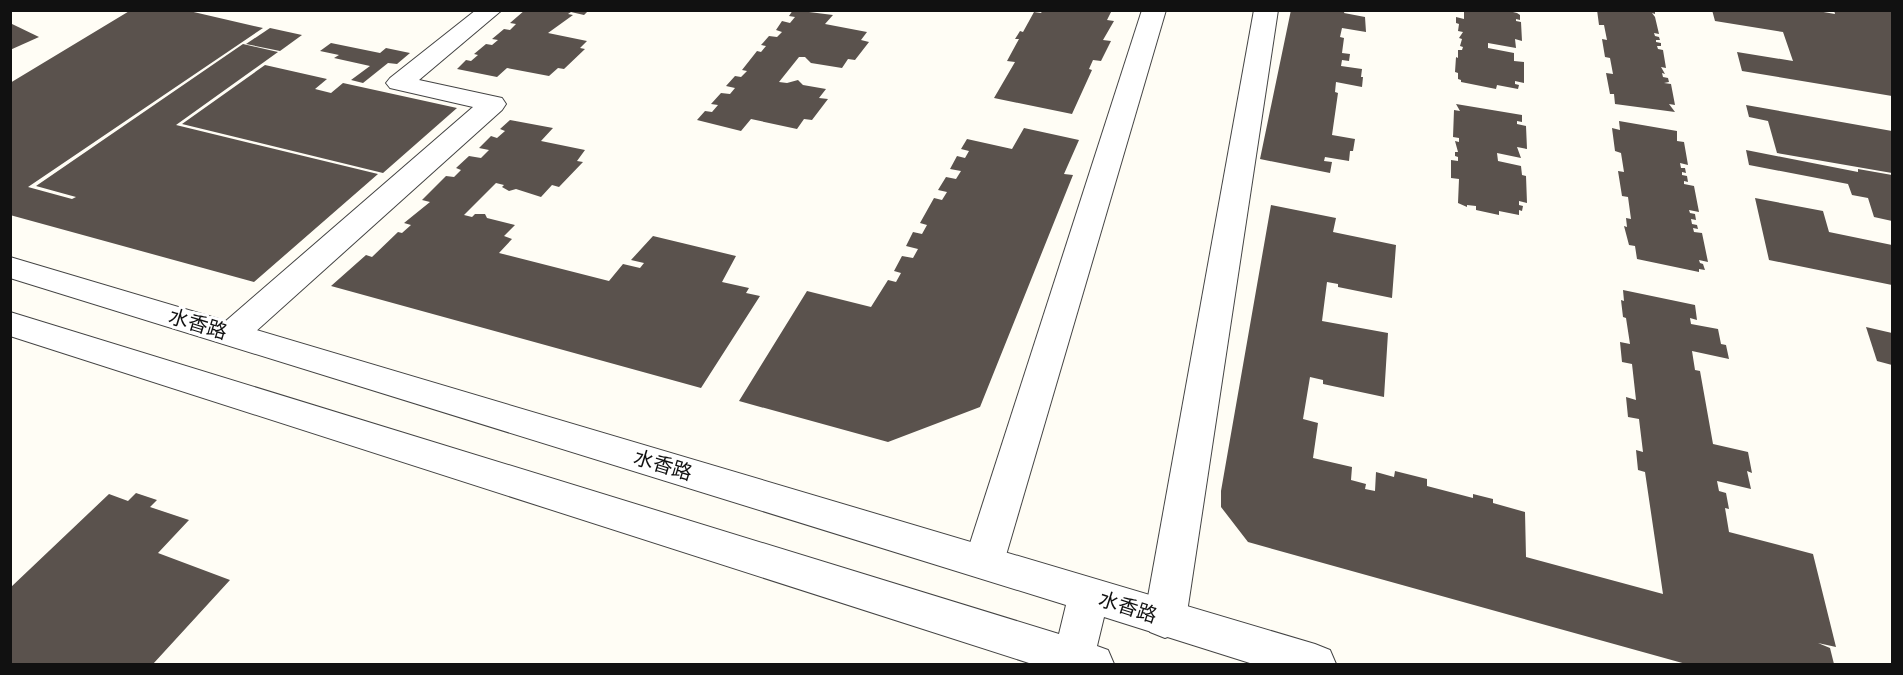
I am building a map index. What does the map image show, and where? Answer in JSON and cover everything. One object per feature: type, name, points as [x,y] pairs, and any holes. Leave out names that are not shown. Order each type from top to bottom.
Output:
[{"type":"street","points":[[232,334],[493,104],[399,83],[491,10]]},
{"type":"street","points":[[984,562],[1154,10]]},
{"type":"street","points":[[1165,619],[1266,10]]},
{"type":"street","name":"水香路","points":[[10,267],[1315,664]]},
{"type":"street","points":[[10,324],[1080,662],[1089,595]]},
{"type":"building","points":[[131,10],[185,10],[263,28],[28,187],[72,199],[76,197],[36,186],[243,44],[278,52],[176,125],[378,174],[254,282],[10,215],[10,83]]},
{"type":"building","points":[[525,10],[589,10],[584,15],[571,12],[568,14],[573,15],[548,33],[587,41],[580,48],[585,49],[564,69],[558,68],[549,76],[507,68],[497,77],[457,69],[466,60],[471,61],[478,55],[474,54],[486,44],[492,45],[498,40],[492,39],[504,29],[510,30],[516,24],[510,23]]},
{"type":"building","points":[[793,10],[833,15],[825,24],[867,32],[861,40],[869,42],[855,60],[848,59],[842,68],[811,63],[805,57],[799,57],[779,82],[787,83],[798,80],[803,85],[826,89],[819,98],[828,99],[812,120],[804,119],[797,129],[751,119],[741,131],[697,120],[705,111],[712,112],[718,105],[711,104],[721,93],[730,94],[735,88],[726,86],[735,76],[741,77],[747,71],[742,70],[757,51],[761,52],[766,46],[761,45],[769,36],[777,37],[782,32],[776,30],[782,21],[790,23],[795,17],[789,16]]},
{"type":"building","points":[[1043,10],[1112,10],[1107,20],[1114,21],[1103,40],[1111,41],[1101,61],[1093,60],[1089,69],[1092,70],[1072,114],[994,98],[1015,62],[1007,61],[1019,39],[1015,39],[1020,31],[1023,32],[1034,12],[1041,13]]},
{"type":"building","points":[[1291,10],[1345,10],[1344,13],[1365,17],[1366,32],[1342,28],[1340,37],[1344,38],[1342,53],[1350,54],[1349,61],[1342,60],[1341,66],[1362,69],[1361,77],[1363,77],[1362,87],[1336,82],[1335,92],[1338,93],[1332,135],[1355,139],[1349,161],[1325,157],[1324,161],[1332,162],[1330,173],[1260,159]]},
{"type":"building","points":[[1464,10],[1505,10],[1520,15],[1520,20],[1516,19],[1516,21],[1521,22],[1522,41],[1515,39],[1516,48],[1488,43],[1488,48],[1514,53],[1514,61],[1524,62],[1524,83],[1515,81],[1515,84],[1519,85],[1518,89],[1497,85],[1496,89],[1461,82],[1458,79],[1458,73],[1455,72],[1456,57],[1458,58],[1458,50],[1462,50],[1463,47],[1460,46],[1462,39],[1459,38],[1463,32],[1458,31],[1459,24],[1456,23],[1456,17],[1464,19]]},
{"type":"building","points":[[1597,10],[1655,11],[1655,14],[1652,13],[1659,34],[1654,33],[1660,40],[1656,42],[1661,43],[1661,46],[1657,46],[1658,49],[1663,50],[1666,68],[1661,67],[1665,74],[1662,73],[1669,82],[1664,83],[1671,84],[1675,105],[1669,104],[1675,112],[1615,104],[1614,94],[1610,94],[1606,73],[1613,74],[1610,58],[1605,57],[1602,39],[1607,40],[1604,25],[1599,25]]},
{"type":"building","points":[[1712,10],[1812,10],[1835,14],[1834,10],[1892,10],[1892,96],[1742,71],[1737,52],[1793,61],[1783,32],[1715,21]]},
{"type":"building","points":[[10,23],[39,37],[10,50]]},
{"type":"building","points":[[270,28],[302,35],[280,51],[246,44]]},
{"type":"building","points":[[331,43],[380,53],[386,48],[410,53],[397,64],[388,63],[363,83],[351,80],[370,66],[334,58],[339,55],[320,51]]},
{"type":"building","points":[[265,65],[327,79],[315,89],[331,93],[343,83],[457,108],[383,173],[182,124]]},
{"type":"building","points":[[1456,104],[1522,115],[1522,122],[1517,121],[1517,124],[1526,126],[1527,149],[1517,147],[1521,158],[1497,153],[1498,161],[1521,166],[1522,175],[1526,176],[1527,203],[1519,201],[1519,205],[1523,206],[1522,211],[1519,210],[1519,215],[1499,211],[1499,215],[1476,210],[1476,206],[1467,205],[1467,207],[1458,203],[1459,179],[1451,178],[1451,160],[1458,161],[1458,157],[1455,156],[1455,152],[1458,152],[1455,141],[1459,142],[1459,138],[1453,137],[1454,110],[1460,111]]},
{"type":"building","points":[[1746,105],[1892,131],[1892,173],[1777,153],[1768,121],[1749,117]]},
{"type":"building","points":[[510,120],[553,128],[541,141],[585,150],[577,161],[583,162],[559,187],[552,185],[541,197],[516,189],[509,191],[502,187],[504,185],[496,183],[464,215],[472,217],[475,214],[485,214],[487,218],[515,225],[504,236],[512,239],[499,253],[609,281],[623,264],[640,268],[644,263],[631,260],[653,236],[736,256],[722,282],[749,288],[746,293],[760,296],[701,388],[331,286],[366,255],[372,257],[398,232],[402,233],[411,225],[404,223],[430,202],[422,200],[446,176],[454,177],[461,170],[456,168],[469,156],[481,158],[489,150],[479,148],[491,136],[497,138],[505,131],[500,129]]},
{"type":"building","points":[[1619,121],[1677,131],[1677,141],[1684,142],[1688,165],[1680,163],[1686,173],[1682,172],[1682,175],[1687,176],[1688,182],[1684,181],[1684,184],[1694,186],[1699,212],[1689,210],[1690,213],[1695,214],[1696,220],[1691,219],[1692,224],[1697,225],[1698,229],[1693,228],[1694,232],[1702,233],[1708,262],[1699,260],[1705,270],[1699,269],[1699,272],[1637,259],[1635,246],[1629,245],[1624,226],[1627,227],[1626,218],[1631,219],[1628,197],[1622,196],[1618,171],[1624,172],[1621,153],[1615,151],[1612,128],[1620,130]]},
{"type":"building","points":[[1024,128],[1079,140],[1064,174],[1073,175],[980,407],[888,442],[739,401],[807,291],[871,307],[888,280],[896,282],[901,273],[894,271],[902,256],[913,258],[918,249],[906,246],[913,232],[922,234],[927,225],[920,223],[934,198],[942,200],[947,192],[938,190],[946,177],[956,179],[961,171],[950,169],[957,156],[965,158],[969,151],[961,149],[967,139],[1012,149]]},
{"type":"building","points":[[1746,150],[1858,172],[1858,169],[1892,175],[1892,221],[1874,217],[1868,198],[1852,195],[1848,184],[1749,165]]},
{"type":"building","points":[[1755,198],[1823,211],[1829,232],[1892,245],[1892,285],[1769,260]]},
{"type":"building","points":[[1271,205],[1336,218],[1333,232],[1396,245],[1392,298],[1338,287],[1338,284],[1327,282],[1322,321],[1388,333],[1384,397],[1323,384],[1323,380],[1310,377],[1303,419],[1318,423],[1313,458],[1352,467],[1351,480],[1366,484],[1365,489],[1375,491],[1376,472],[1394,477],[1395,471],[1427,479],[1427,486],[1473,498],[1473,494],[1493,499],[1493,503],[1525,512],[1526,557],[1663,594],[1645,472],[1638,470],[1636,450],[1643,452],[1639,419],[1628,417],[1626,397],[1636,400],[1632,364],[1622,362],[1620,342],[1630,344],[1621,300],[1624,301],[1623,290],[1695,305],[1697,320],[1690,318],[1691,324],[1718,329],[1721,344],[1726,345],[1729,359],[1692,351],[1695,370],[1700,371],[1713,444],[1748,452],[1752,473],[1747,471],[1751,489],[1717,481],[1719,491],[1726,493],[1729,509],[1725,508],[1729,532],[1813,554],[1836,647],[1818,643],[1830,648],[1834,664],[1686,664],[1248,542],[1221,507],[1221,491]]},
{"type":"building","points":[[1866,327],[1892,333],[1892,365],[1877,361]]},
{"type":"building","points":[[136,493],[157,500],[150,507],[189,520],[158,553],[230,580],[153,664],[10,664],[10,588],[109,494],[128,501]]}]
